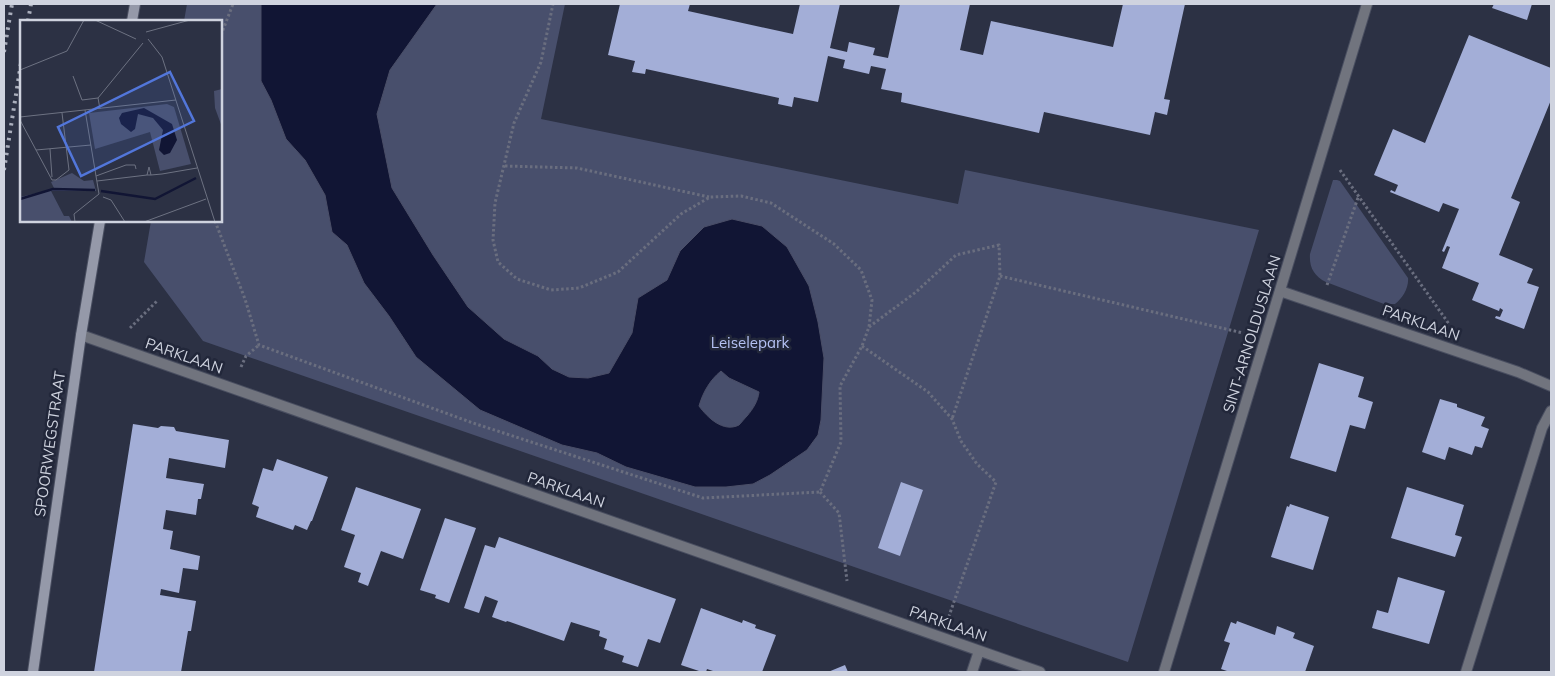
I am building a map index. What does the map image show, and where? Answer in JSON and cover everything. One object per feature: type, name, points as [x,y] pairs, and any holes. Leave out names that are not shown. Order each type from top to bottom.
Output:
[{"type":"street","points":[[132,20],[135,4]]},
{"type":"street","name":"SINT-ARNOLDUSLAAN","points":[[1164,672],[1367,4]]},
{"type":"street","name":"SPOORWEGSTRAAT","points":[[33,672],[81,335],[100,222]]},
{"type":"street","name":"PARKLAAN","points":[[1280,291],[1518,372],[1551,386]]},
{"type":"street","name":"PARKLAAN","points":[[81,335],[1040,672]]},
{"type":"street","points":[[1466,672],[1542,428],[1551,411]]},
{"type":"street","points":[[972,672],[979,651]]},
{"type":"path","points":[[222,32],[233,4]]},
{"type":"path","points":[[553,4],[541,62],[514,123],[495,204],[493,240],[498,262],[517,279],[551,290],[579,288],[618,272],[681,214],[710,197]]},
{"type":"path","points":[[1324,147],[1471,356]]},
{"type":"path","points":[[505,166],[577,168],[710,197],[741,196],[771,204],[834,244],[861,270],[872,300],[869,326],[862,346],[840,386],[841,442],[820,492]]},
{"type":"path","points":[[1320,304],[1359,196]]},
{"type":"path","points":[[215,222],[245,299],[259,344]]},
{"type":"path","points":[[869,326],[916,292],[956,255],[999,245],[1000,276],[952,419]]},
{"type":"path","points":[[1000,276],[1230,329],[1265,340]]},
{"type":"path","points":[[112,347],[157,301]]},
{"type":"path","points":[[230,388],[246,356],[259,344]]},
{"type":"path","points":[[259,344],[473,423],[703,498],[820,492],[840,513],[844,564],[852,606]]},
{"type":"path","points":[[862,346],[928,392],[952,419],[962,441],[977,464],[996,482],[942,637]]},
{"type":"green space","name":"Leiselepark","points":[[187,4],[565,4],[541,119],[958,204],[965,170],[1259,230],[1128,662],[203,341],[144,262],[151,222],[222,222],[222,20],[184,20]]},
{"type":"green space","points":[[1333,180],[1340,181],[1408,278],[1405,292],[1395,304],[1384,304],[1326,282],[1313,271],[1310,263],[1310,254]]},
{"type":"shaded area","points":[[261,4],[437,4],[390,70],[377,114],[392,188],[433,255],[468,307],[504,339],[538,356],[552,369],[569,377],[588,378],[609,373],[632,333],[638,298],[667,280],[680,251],[704,227],[732,219],[762,226],[787,247],[809,286],[824,358],[821,420],[818,435],[807,450],[753,484],[726,487],[695,487],[626,467],[597,453],[562,445],[480,410],[416,357],[364,283],[347,245],[332,232],[325,195],[305,160],[286,139],[271,100],[261,81]],"holes":[[[721,371],[729,378],[759,392],[751,411],[739,425],[733,427],[716,423],[699,406],[713,378]]]},
{"type":"building","points":[[620,4],[690,4],[688,11],[793,34],[800,4],[840,4],[830,48],[847,52],[849,42],[875,48],[873,55],[888,58],[900,4],[970,4],[960,50],[983,55],[991,21],[1113,47],[1123,4],[1185,4],[1164,99],[1170,100],[1167,115],[1155,112],[1150,135],[1044,112],[1039,133],[901,102],[902,93],[881,89],[886,69],[871,66],[869,74],[843,68],[845,60],[828,56],[818,102],[794,97],[792,107],[778,104],[779,98],[646,69],[645,74],[632,72],[635,61],[608,55]]},
{"type":"building","points":[[1494,4],[1532,4],[1527,20],[1492,8]]},
{"type":"building","points":[[1469,35],[1551,68],[1551,100],[1511,198],[1520,202],[1499,255],[1533,269],[1527,283],[1539,287],[1524,329],[1495,318],[1496,316],[1500,317],[1503,310],[1500,308],[1499,311],[1472,300],[1479,283],[1442,268],[1450,247],[1447,246],[1444,252],[1442,251],[1459,209],[1443,203],[1439,212],[1390,192],[1391,190],[1395,192],[1398,185],[1374,175],[1393,129],[1425,143]]},
{"type":"building","points":[[1319,363],[1364,377],[1358,397],[1373,402],[1365,429],[1350,425],[1336,472],[1290,458]]},
{"type":"building","points":[[1440,399],[1457,404],[1457,407],[1485,417],[1481,426],[1489,429],[1482,448],[1475,446],[1472,455],[1449,447],[1445,460],[1422,452]]},
{"type":"building","points":[[133,424],[158,428],[161,426],[174,427],[176,431],[229,440],[225,468],[169,458],[166,478],[204,484],[201,499],[198,499],[196,515],[166,510],[163,529],[173,531],[170,549],[200,556],[198,570],[183,568],[179,593],[161,589],[160,595],[196,601],[191,631],[188,631],[181,672],[94,672]]},
{"type":"building","points":[[277,459],[328,477],[307,530],[295,525],[293,530],[256,517],[259,507],[252,504],[263,468],[273,471]]},
{"type":"building","points":[[901,482],[923,490],[900,556],[878,548]]},
{"type":"building","points":[[356,487],[421,509],[403,559],[381,551],[368,586],[358,582],[361,573],[344,567],[355,535],[341,530]]},
{"type":"building","points":[[1407,487],[1464,505],[1455,535],[1462,537],[1455,557],[1391,538]]},
{"type":"building","points":[[1290,504],[1329,517],[1313,570],[1271,557],[1287,506],[1289,507]]},
{"type":"building","points":[[445,518],[476,528],[449,603],[435,598],[436,595],[420,590]]},
{"type":"building","points":[[499,537],[676,599],[660,643],[648,639],[638,667],[622,662],[624,656],[604,649],[607,639],[599,636],[600,631],[571,622],[564,641],[492,617],[498,601],[485,596],[479,613],[464,608],[485,545],[495,548]]},
{"type":"building","points":[[1398,577],[1445,591],[1429,644],[1372,628],[1377,610],[1388,613]]},
{"type":"building","points":[[701,608],[742,623],[743,620],[756,625],[755,628],[776,635],[762,672],[716,672],[707,669],[706,672],[702,672],[681,665]]},
{"type":"building","points":[[1237,621],[1275,635],[1277,626],[1295,633],[1293,638],[1314,646],[1305,672],[1230,672],[1221,669],[1230,643],[1224,641],[1231,622],[1236,624]]},
{"type":"building","points":[[845,665],[848,672],[828,672]]},
{"type":"railway","points":[[4,52],[12,4]]},
{"type":"railway","points":[[28,20],[31,4]]},
{"type":"railway","points":[[4,170],[20,69]]}]
